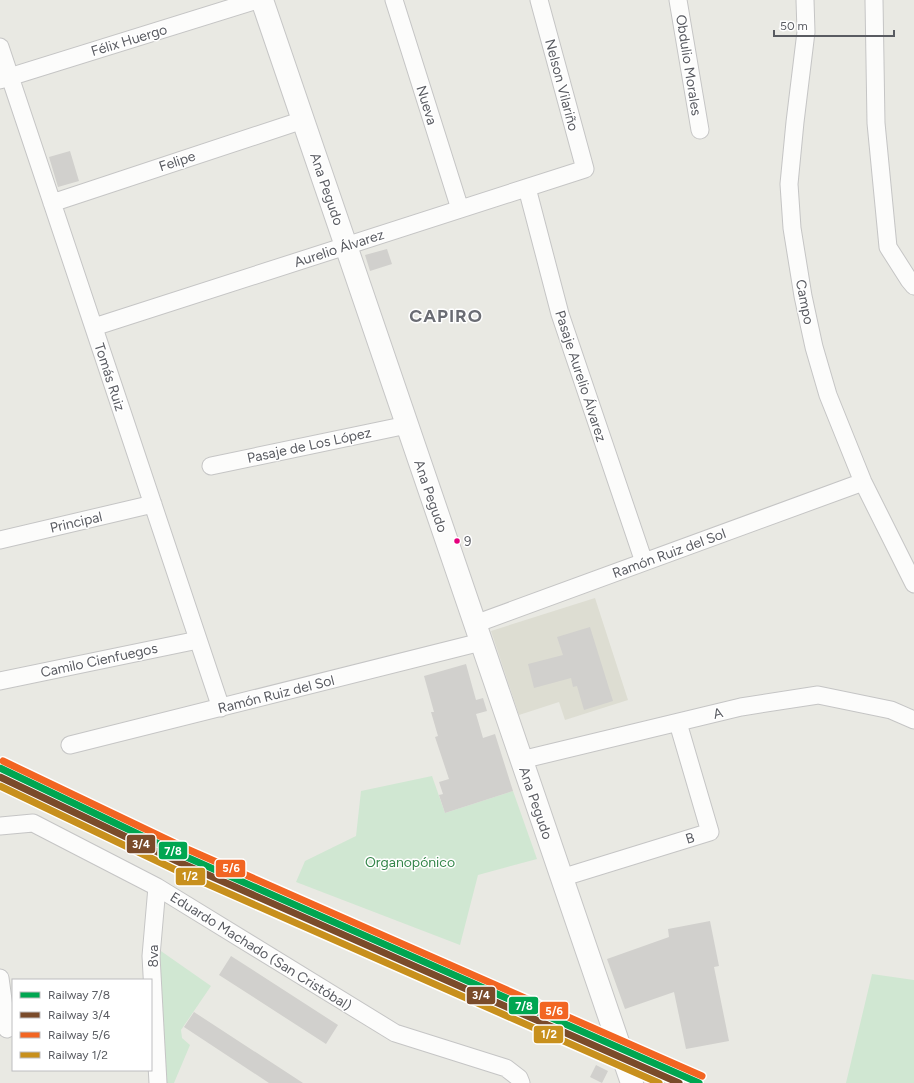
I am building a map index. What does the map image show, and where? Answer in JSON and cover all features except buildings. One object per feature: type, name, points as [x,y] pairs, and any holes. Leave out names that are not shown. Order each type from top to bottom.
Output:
[{"type":"street","name":"Félix Huergo","points":[[5,79],[257,0]]},
{"type":"street","name":"Ana Pegudo","points":[[262,0],[630,1082]]},
{"type":"street","name":"Nueva","points":[[394,0],[460,209]]},
{"type":"street","name":"Nelson Vilariño","points":[[539,0],[585,169]]},
{"type":"street","name":"Obdulio Morales","points":[[678,0],[700,130]]},
{"type":"street","name":"Campo","points":[[805,0],[806,32],[789,184],[792,228],[814,347],[828,396],[863,482],[914,584]]},
{"type":"street","points":[[874,0],[876,123],[888,247],[914,286]]},
{"type":"street","name":"Tomás Ruiz","points":[[0,47],[5,79],[52,202],[221,708]]},
{"type":"street","name":"Felipe","points":[[52,202],[303,120]]},
{"type":"street","name":"Aurelio Álvarez","points":[[94,327],[585,169]]},
{"type":"street","name":"Pasaje Aurelio Álvarez","points":[[527,188],[560,314],[644,562]]},
{"type":"street","name":"Pasaje de Los López","points":[[211,466],[407,424]]},
{"type":"street","name":"Ramón Ruiz del Sol","points":[[70,745],[221,708],[478,633],[644,562],[863,482]]},
{"type":"street","name":"Principal","points":[[0,540],[153,504]]},
{"type":"street","name":"Camilo Cienfuegos","points":[[1,677],[198,640]]},
{"type":"street","name":"A","points":[[521,760],[741,707],[818,695],[891,710],[914,720]]},
{"type":"street","name":"B","points":[[561,878],[710,832],[678,723]]},
{"type":"street","name":"Eduardo Machado (San Cristóbal)","points":[[0,826],[33,823],[157,887],[395,1033],[506,1068],[519,1078],[521,1083]]},
{"type":"street","name":"8va","points":[[152,979],[151,956],[157,887]]},
{"type":"street","name":"8va","points":[[154,925],[179,900]]},
{"type":"street","points":[[0,978],[7,1029]]},
{"type":"street","name":"8va","points":[[152,986],[158,1083]]},
{"type":"shaded area","points":[[595,598],[628,700],[565,720],[559,702],[519,715],[491,631]]},
{"type":"green space","name":"Organopónico","points":[[432,776],[445,813],[513,791],[537,859],[478,875],[460,945],[296,882],[305,861],[356,836],[361,791]]},
{"type":"green space","points":[[158,949],[211,986],[181,1030],[182,1038],[190,1045],[174,1083],[165,1083]]},
{"type":"green space","points":[[872,974],[914,980],[914,1083],[846,1083]]},
{"type":"green space","points":[[647,1074],[670,1083],[650,1083]]},
{"type":"rail line","name":"5/6","points":[[3,761],[187,849],[702,1076]]},
{"type":"rail line","name":"7/8","points":[[0,768],[184,856],[699,1083]]},
{"type":"rail line","name":"3/4","points":[[0,777],[181,863],[679,1083]]},
{"type":"rail line","name":"1/2","points":[[0,786],[178,871],[659,1083]]},
{"type":"place","name":"9","points":[[457,541]]},
{"type":"district","name":"CAPIRO","points":[[446,316]]}]
